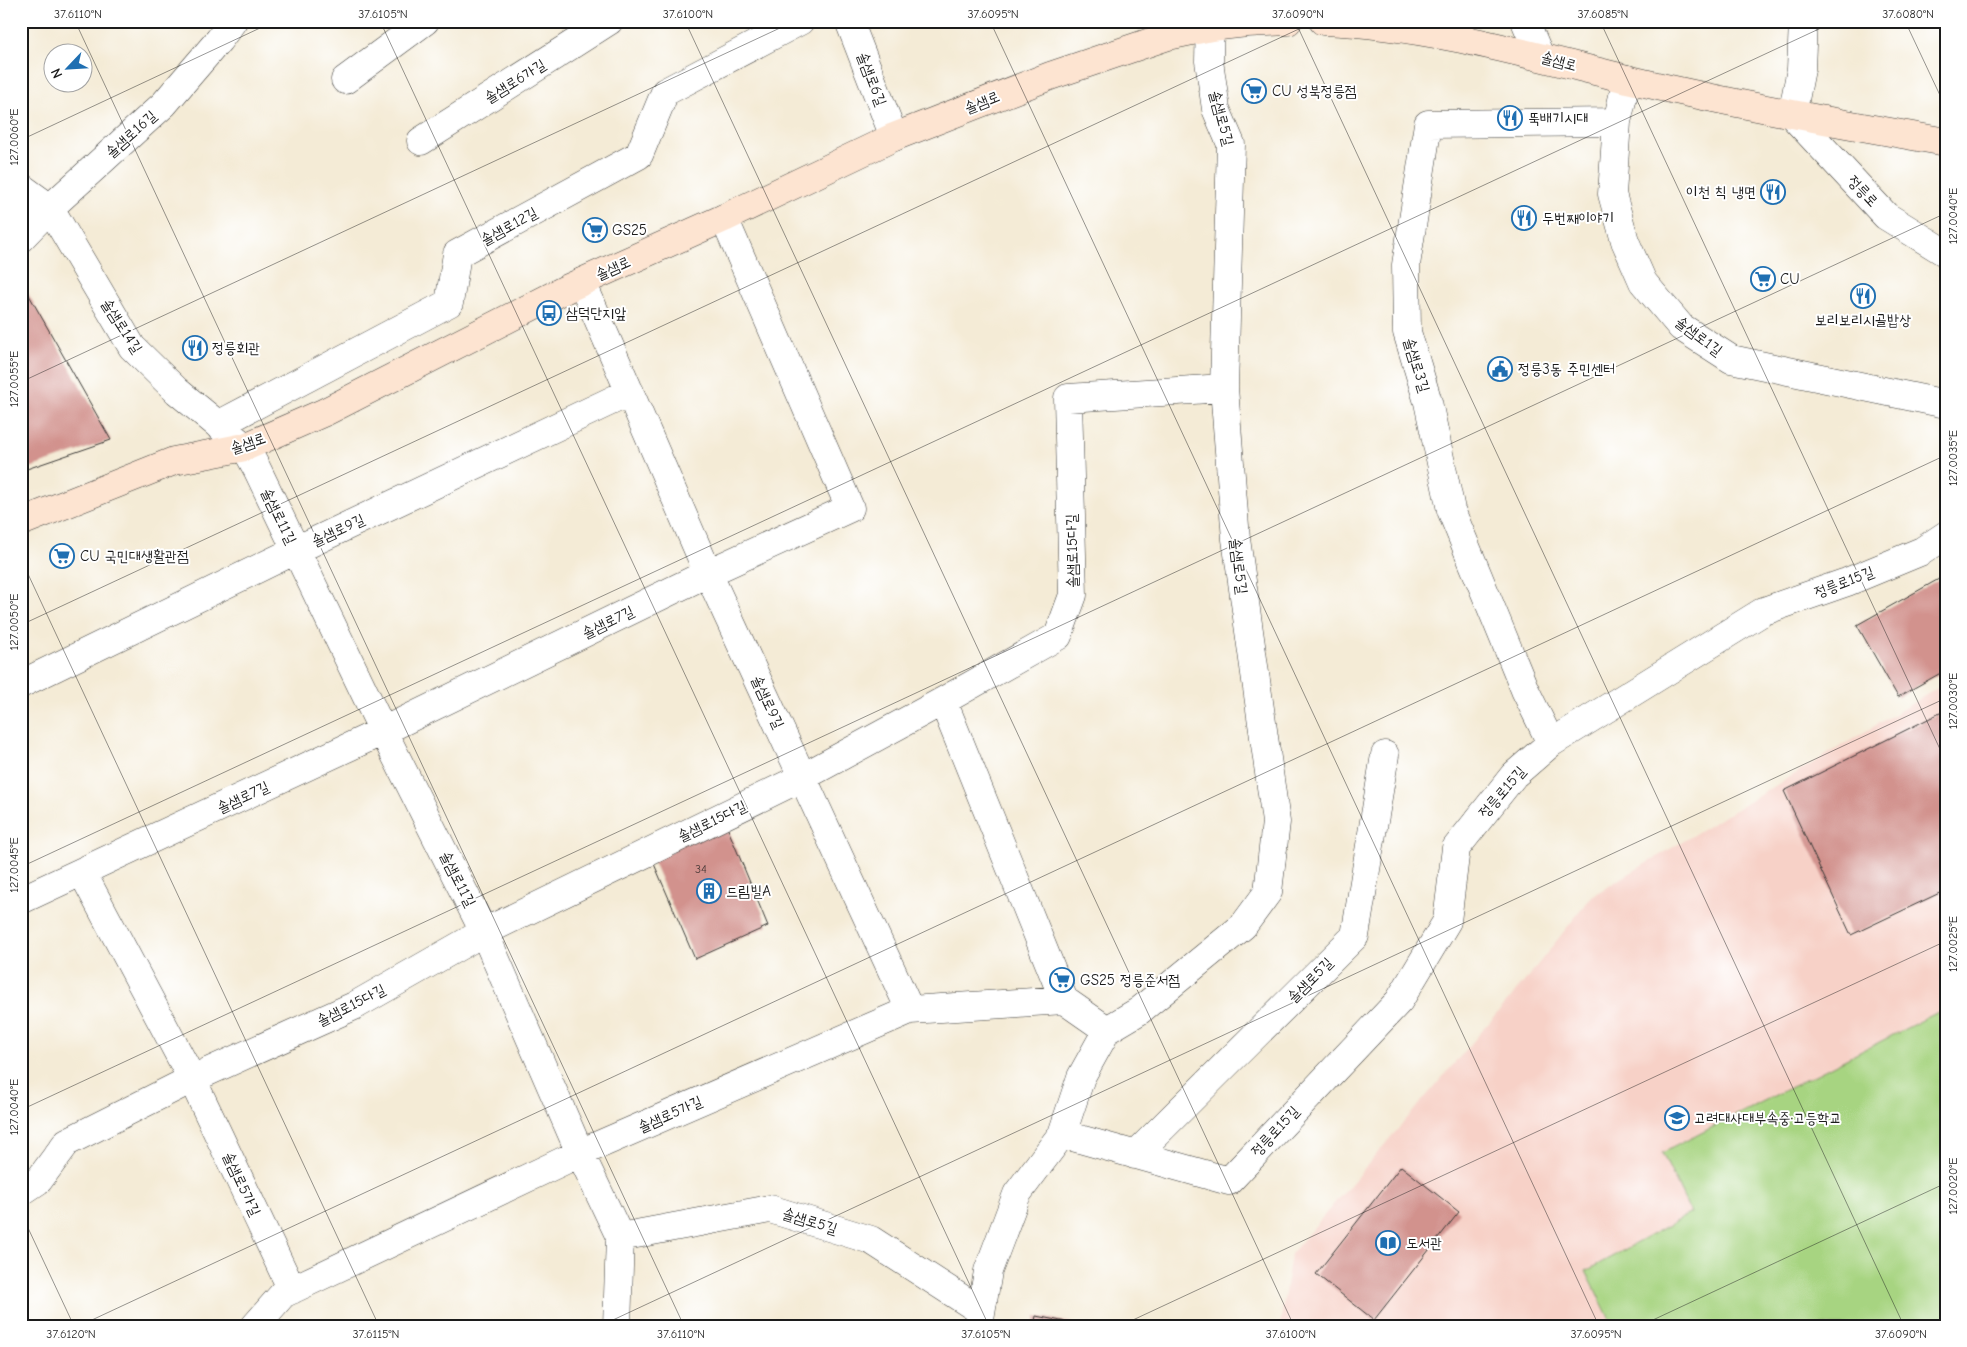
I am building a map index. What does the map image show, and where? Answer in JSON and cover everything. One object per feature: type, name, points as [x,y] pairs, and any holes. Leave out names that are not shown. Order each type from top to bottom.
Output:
[{"type":"main road","name":"솔샘로","points":[[21,522],[174,461],[245,447],[325,412],[582,282],[724,218],[894,137],[1050,76],[1168,36],[1211,24],[1288,21]]},
{"type":"main road","name":"솔샘로","points":[[1323,21],[1422,30],[1540,56],[1627,79],[1792,114],[1946,142]]},
{"type":"street","points":[[345,80],[425,21]]},
{"type":"street","name":"솔샘로6가길","points":[[421,141],[609,21]]},
{"type":"street","name":"솔샘로12길","points":[[218,425],[449,303],[457,254],[639,155],[665,92],[800,21]]},
{"type":"street","name":"솔샘로6길","points":[[849,21],[894,137]]},
{"type":"street","points":[[1525,21],[1540,56]]},
{"type":"street","points":[[1792,114],[1801,69],[1803,21]]},
{"type":"street","name":"솔샘로5길","points":[[620,1237],[770,1209],[871,1240],[980,1318],[988,1271],[1017,1194],[1062,1134],[1081,1077],[1107,1030],[1138,1011],[1243,926],[1268,892],[1276,822],[1236,540],[1224,388],[1232,144],[1216,109],[1209,61],[1211,24]]},
{"type":"street","name":"솔샘로16길","points":[[21,238],[50,208],[164,104],[220,28]]},
{"type":"street","name":"솔샘로1길","points":[[1627,79],[1617,122],[1612,194],[1625,241],[1643,282],[1681,327],[1731,359],[1946,404]]},
{"type":"street","name":"정릉로","points":[[1792,114],[1886,216],[1946,253]]},
{"type":"street","name":"솔샘로3길","points":[[1551,743],[1525,690],[1450,510],[1428,402],[1407,332],[1406,265],[1428,124],[1617,122]]},
{"type":"street","name":"솔샘로14길","points":[[21,187],[50,208],[132,347],[177,391],[245,447]]},
{"type":"street","name":"솔샘로7길","points":[[21,900],[383,731],[708,573],[850,508],[724,218]]},
{"type":"street","name":"솔샘로9길","points":[[582,282],[708,573],[910,1010]]},
{"type":"street","name":"솔샘로15다길","points":[[21,1192],[39,1180],[67,1142],[192,1079],[354,1006],[484,932],[803,776],[943,702],[1058,636],[1073,594],[1068,398],[1224,388]]},
{"type":"street","name":"솔샘로9길","points":[[21,684],[296,550],[630,392]]},
{"type":"street","name":"솔샘로11길","points":[[245,447],[383,731],[484,932],[580,1153],[620,1237],[617,1326]]},
{"type":"street","name":"정릉로15길","points":[[1135,1155],[1229,1181],[1399,1001],[1447,921],[1456,848],[1514,775],[1551,743],[1764,611],[1847,582],[1922,551],[1946,535]]},
{"type":"street","points":[[943,702],[1064,1000],[1107,1030]]},
{"type":"street","name":"솔샘로5길","points":[[1135,1155],[1355,936],[1385,754]]},
{"type":"street","points":[[82,872],[192,1079]]},
{"type":"street","name":"솔샘로5가길","points":[[255,1326],[283,1294],[580,1153],[910,1010],[1064,1000]]},
{"type":"street","name":"솔샘로5가길","points":[[192,1079],[292,1290]]},
{"type":"street","points":[[1062,1134],[1135,1155]]},
{"type":"shaded area","name":"고려대사대부속중·고등학교","points":[[1946,683],[1946,1326],[1280,1326],[1291,1254],[1524,982],[1592,896]]},
{"type":"green space","points":[[1946,1008],[1946,1326],[1613,1326],[1586,1271],[1691,1213],[1662,1153]]},
{"type":"building","points":[[21,281],[111,440],[21,471]]},
{"type":"building","points":[[1946,575],[1946,670],[1898,697],[1857,625]]},
{"type":"building","points":[[1946,710],[1946,890],[1851,935],[1784,791]]},
{"type":"building","name":"드림빌A","points":[[725,822],[768,926],[695,959],[651,857]]},
{"type":"building","name":"도서관","points":[[1401,1166],[1459,1212],[1374,1320],[1316,1274]]},
{"type":"building","points":[[1036,1316],[1081,1325],[1034,1326]]},
{"type":"place","name":"CU 성북정릉점","points":[[1254,91]]},
{"type":"place","name":"뚝배기시대","points":[[1510,118]]},
{"type":"place","name":"이천 칙 냉면","points":[[1773,192]]},
{"type":"place","name":"두번째이야기","points":[[1524,218]]},
{"type":"place","name":"GS25","points":[[595,230]]},
{"type":"place","name":"CU","points":[[1763,279]]},
{"type":"place","name":"보리보리시골밥상","points":[[1863,296]]},
{"type":"place","name":"삼덕단지앞","points":[[549,313]]},
{"type":"place","name":"정릉회관","points":[[195,348]]},
{"type":"place","name":"정릉3동 주민센터","points":[[1500,369]]},
{"type":"place","name":"CU 국민대생활관점","points":[[62,556]]},
{"type":"place","name":"드림빌A","points":[[709,891]]},
{"type":"place","name":"GS25 정릉준서점","points":[[1062,980]]},
{"type":"place","name":"고려대사대부속중·고등학교","points":[[1677,1118]]},
{"type":"place","name":"도서관","points":[[1388,1243]]}]
